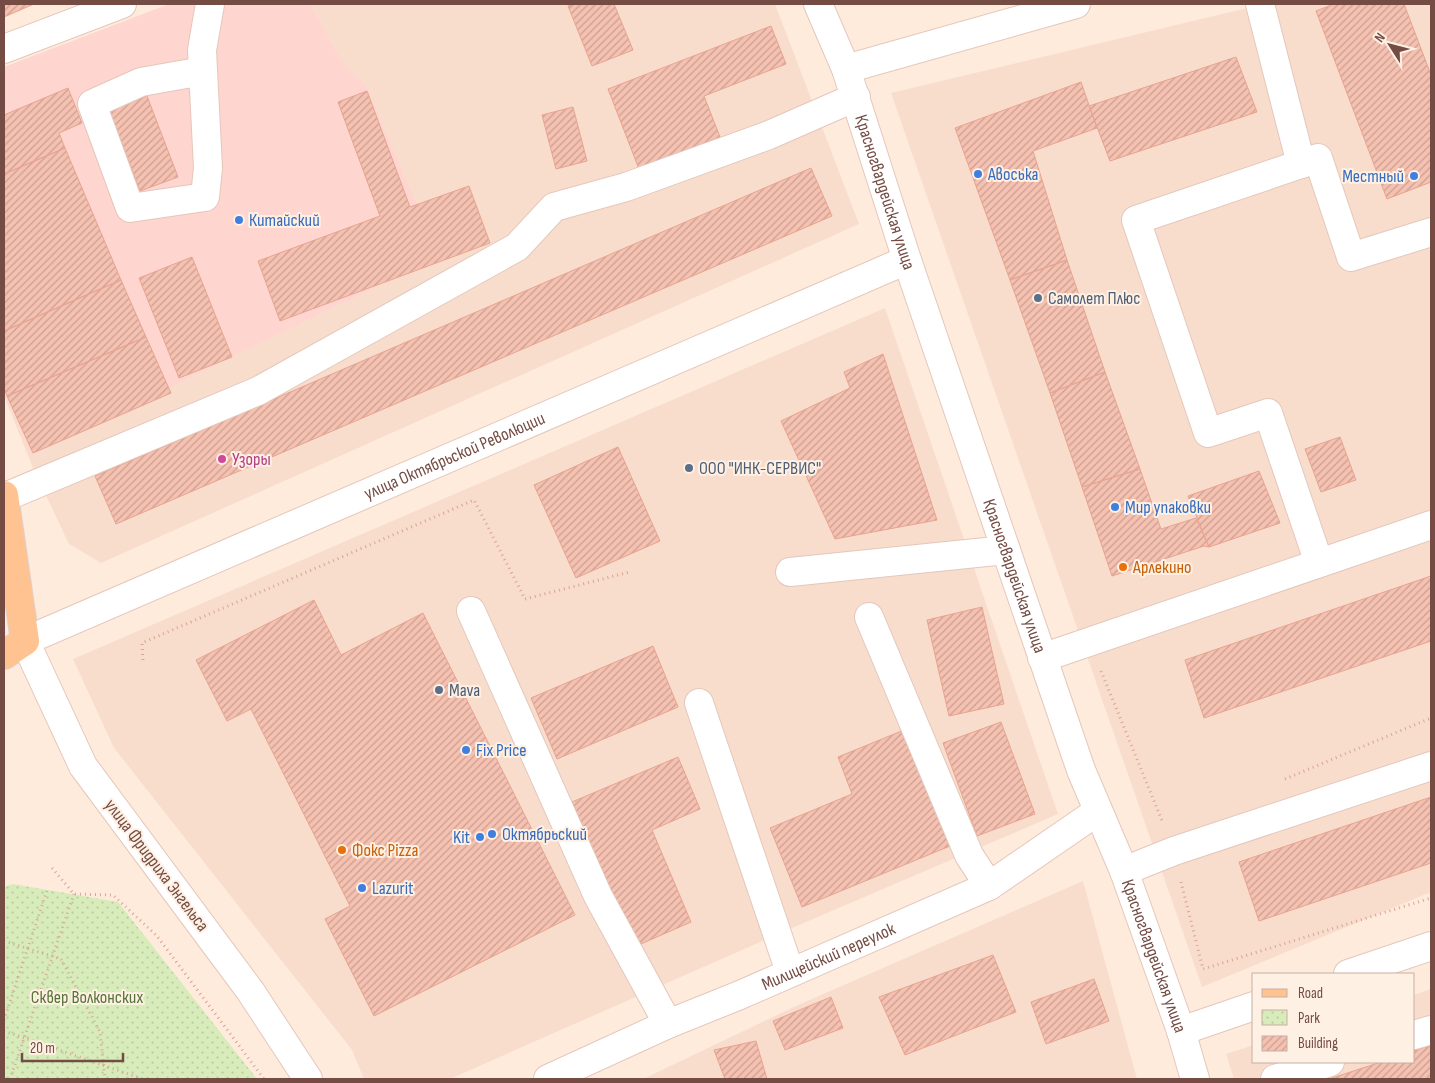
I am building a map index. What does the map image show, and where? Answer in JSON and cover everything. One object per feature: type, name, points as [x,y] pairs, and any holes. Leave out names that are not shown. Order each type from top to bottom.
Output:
[{"type":"main road","name":"улица Фридриха Энгельса","points":[[4,496],[15,648]]},
{"type":"main road","name":"улица Фридриха Энгельса","points":[[4,613],[15,648]]},
{"type":"street","points":[[4,49],[122,4]]},
{"type":"street","points":[[203,71],[141,82],[92,104],[130,208],[205,197],[208,168],[202,50],[210,4]]},
{"type":"street","name":"Красногвардейская улица","points":[[818,4],[846,68],[856,97],[907,260],[1081,770],[1124,871],[1181,1032],[1195,1079]]},
{"type":"street","points":[[846,68],[1076,4]]},
{"type":"street","points":[[1260,4],[1301,164]]},
{"type":"street","points":[[4,496],[258,391],[517,247],[554,207],[626,187],[760,138],[856,97]]},
{"type":"street","points":[[1319,563],[1268,413],[1208,434],[1136,220],[1318,158],[1352,257],[1431,232]]},
{"type":"street","name":"улица Октябрьской Революции","points":[[15,648],[907,260]]},
{"type":"street","points":[[1042,658],[1431,525]]},
{"type":"street","points":[[790,572],[1006,550]]},
{"type":"street","points":[[471,611],[598,896],[668,1024]]},
{"type":"street","points":[[869,617],[970,855],[988,886]]},
{"type":"street","name":"улица Фридриха Энгельса","points":[[15,648],[83,766],[251,992],[308,1079]]},
{"type":"street","points":[[699,703],[790,972]]},
{"type":"street","points":[[1124,871],[1174,851],[1431,766]]},
{"type":"street","name":"Милицейский переулок","points":[[548,1079],[668,1024],[740,995],[988,886],[1098,811]]},
{"type":"street","points":[[1351,973],[1431,946]]},
{"type":"street","points":[[1181,1032],[1252,1007]]},
{"type":"street","points":[[1415,1035],[1431,1030]]},
{"type":"street","points":[[1275,1079],[1327,1063]]},
{"type":"path","points":[[143,660],[142,643],[474,500],[525,599],[630,572]]},
{"type":"path","points":[[1099,665],[1165,828]]},
{"type":"path","points":[[1284,779],[1431,718]]},
{"type":"path","points":[[52,868],[74,894],[113,895],[157,936],[264,1079]]},
{"type":"path","points":[[1179,873],[1202,969],[1431,898]]},
{"type":"path","points":[[4,1020],[47,890]]},
{"type":"path","points":[[10,1079],[74,894]]},
{"type":"path","points":[[4,940],[61,960],[100,1032],[105,1079]]},
{"type":"path","points":[[4,1031],[143,1079]]},
{"type":"shaded area","name":"Китайский","points":[[169,4],[310,4],[342,62],[365,84],[417,205],[480,236],[31,455],[4,389],[4,67]]},
{"type":"shaded area","points":[[213,4],[775,4],[859,224],[101,563],[69,544],[33,468],[4,396],[4,75]]},
{"type":"shaded area","points":[[1264,4],[1431,4],[1431,892],[1202,987],[891,93]]},
{"type":"shaded area","points":[[885,308],[1058,814],[778,934],[450,1079],[364,1079],[352,1050],[114,748],[73,659]]},
{"type":"shaded area","points":[[1083,881],[1137,1079],[643,1079],[798,1005]]},
{"type":"shaded area","points":[[1431,989],[1431,1079],[1234,1079],[1226,1054],[1252,1046],[1252,1063],[1415,1063],[1415,995]]},
{"type":"green space","name":"Сквер Волконских","points":[[13,884],[118,902],[257,1079],[4,1079],[4,887]]},
{"type":"building","points":[[4,4],[34,4],[4,17]]},
{"type":"building","points":[[574,4],[614,4],[633,50],[592,66],[568,6]]},
{"type":"building","points":[[1334,4],[1404,4],[1431,75],[1431,182],[1387,199],[1316,11]]},
{"type":"building","points":[[771,26],[786,64],[704,96],[720,137],[639,169],[608,89]]},
{"type":"building","points":[[1236,57],[1257,112],[1110,161],[1089,106]]},
{"type":"building","points":[[1081,82],[1097,128],[1033,151],[1067,260],[1010,280],[955,128]]},
{"type":"building","points":[[68,88],[82,123],[59,133],[65,148],[4,174],[4,115]]},
{"type":"building","points":[[367,91],[410,207],[469,186],[490,243],[280,321],[258,261],[380,216],[338,102]]},
{"type":"building","points":[[147,96],[178,177],[140,191],[109,110]]},
{"type":"building","points":[[573,107],[587,161],[556,169],[542,115]]},
{"type":"building","points":[[65,148],[121,280],[4,331],[4,174]]},
{"type":"building","points":[[811,168],[832,216],[116,524],[95,476]]},
{"type":"building","points":[[192,257],[232,357],[179,378],[139,278]]},
{"type":"building","points":[[1067,260],[1105,372],[1050,393],[1010,280]]},
{"type":"building","points":[[121,280],[146,337],[7,396],[4,388],[4,331]]},
{"type":"building","points":[[146,337],[171,393],[33,453],[7,396]]},
{"type":"building","points":[[883,354],[937,520],[835,539],[781,421],[850,388],[844,372]]},
{"type":"building","points":[[1105,372],[1140,469],[1082,487],[1050,393]]},
{"type":"building","points":[[1340,437],[1356,480],[1321,492],[1305,449]]},
{"type":"building","points":[[618,447],[660,541],[576,578],[534,485]]},
{"type":"building","points":[[1140,469],[1161,529],[1196,518],[1209,547],[1204,546],[1112,576],[1082,487]]},
{"type":"building","points":[[1259,471],[1280,523],[1209,547],[1188,496]]},
{"type":"building","points":[[1431,576],[1431,641],[1204,718],[1185,660]]},
{"type":"building","points":[[314,600],[341,655],[423,613],[575,915],[374,1016],[325,919],[350,906],[251,709],[227,721],[196,660]]},
{"type":"building","points":[[982,607],[1004,704],[949,716],[927,620]]},
{"type":"building","points":[[653,646],[678,707],[557,759],[531,698]]},
{"type":"building","points":[[1001,722],[1035,814],[977,836],[943,743]]},
{"type":"building","points":[[904,730],[950,846],[802,907],[770,828],[852,794],[838,757]]},
{"type":"building","points":[[678,757],[700,809],[652,830],[691,922],[634,947],[572,802]]},
{"type":"building","points":[[1431,797],[1431,863],[1259,921],[1239,862]]},
{"type":"building","points":[[993,955],[1016,1012],[905,1055],[879,997]]},
{"type":"building","points":[[1094,979],[1109,1021],[1046,1044],[1031,1002]]},
{"type":"building","points":[[831,997],[843,1028],[785,1050],[773,1021]]},
{"type":"building","points":[[756,1041],[767,1079],[725,1079],[714,1050]]},
{"type":"building","points":[[1431,1045],[1431,1079],[1329,1079],[1378,1063],[1415,1063],[1415,1051]]},
{"type":"place","name":"Авоська","points":[[978,174]]},
{"type":"place","name":"Местный","points":[[1414,176]]},
{"type":"place","name":"Китайский","points":[[239,220]]},
{"type":"place","name":"Самолет Плюс","points":[[1038,298]]},
{"type":"place","name":"Узоры","points":[[222,459]]},
{"type":"place","name":"ООО \"ИНК-СЕРВИС\"","points":[[689,468]]},
{"type":"place","name":"Мир упаковки","points":[[1115,507]]},
{"type":"place","name":"Арлекино","points":[[1123,567]]},
{"type":"place","name":"Mava","points":[[439,690]]},
{"type":"place","name":"Fix Price","points":[[466,750]]},
{"type":"place","name":"Октябрьский","points":[[492,834]]},
{"type":"place","name":"Kit","points":[[480,837]]},
{"type":"place","name":"Фокс Pizza","points":[[342,850]]},
{"type":"place","name":"Lazurit","points":[[362,888]]}]
